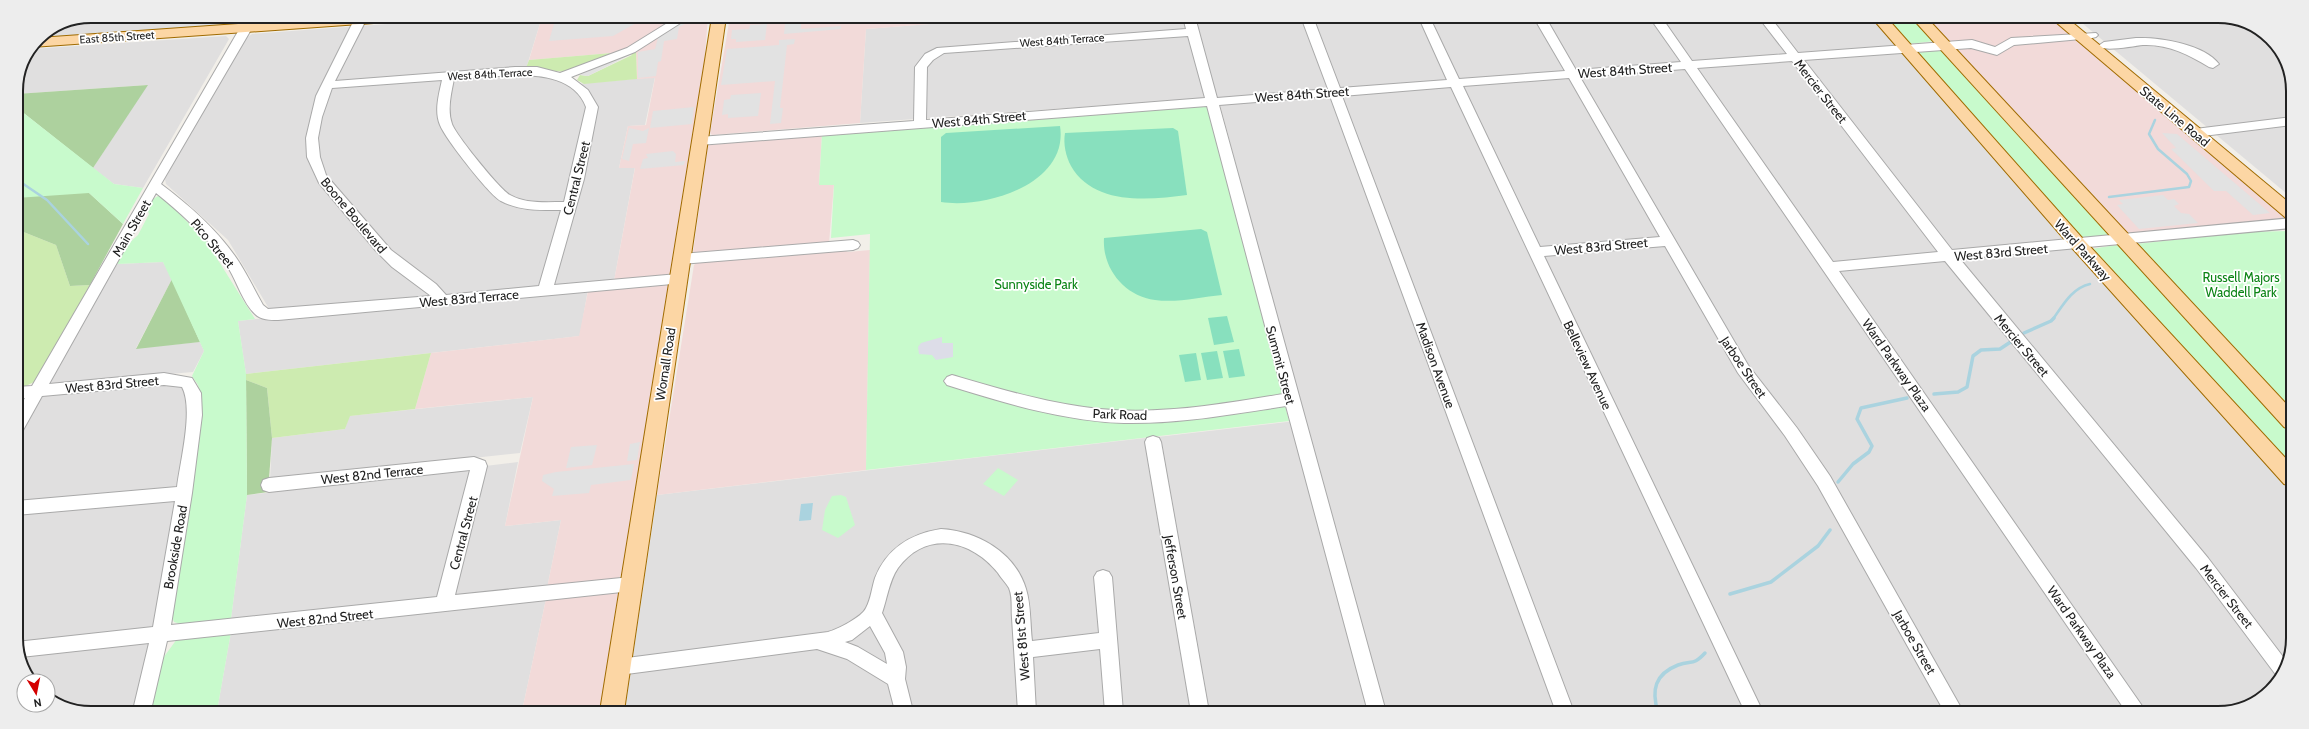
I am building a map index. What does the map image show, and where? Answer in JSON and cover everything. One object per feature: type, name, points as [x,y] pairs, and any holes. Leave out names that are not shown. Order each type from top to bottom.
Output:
[{"type":"main road","name":"East 85th Street","points":[[44,42],[317,23]]},
{"type":"main road","name":"Wornall Road","points":[[613,706],[717,23]]},
{"type":"main road","name":"Ward Parkway","points":[[1884,23],[2078,244],[2286,473]]},
{"type":"main road","points":[[1924,23],[2286,417]]},
{"type":"main road","name":"State Line Road","points":[[2066,23],[2085,36],[2201,132],[2286,196]]},
{"type":"main road","name":"State Line Road","points":[[2076,23],[2085,36],[2104,46],[2286,209]]},
{"type":"street","name":"Boone Boulevard","points":[[359,23],[318,107],[312,130],[313,154],[320,175],[389,256],[402,269],[430,286],[442,300]]},
{"type":"street","points":[[561,76],[631,50],[674,23]]},
{"type":"street","name":"Madison Avenue","points":[[1309,23],[1563,706]]},
{"type":"street","name":"Belleview Avenue","points":[[1426,23],[1456,82],[1535,252],[1751,706]]},
{"type":"street","name":"Jarboe Street","points":[[1543,23],[1743,369],[1791,432],[1824,481],[1951,706]]},
{"type":"street","name":"Ward Parkway Plaza","points":[[1659,23],[2133,706]]},
{"type":"street","name":"Mercier Street","points":[[1769,23],[1949,256],[2197,557],[2280,666]]},
{"type":"street","name":"West 84th Terrace","points":[[920,124],[921,67],[924,61],[933,54],[949,48],[1191,24]]},
{"type":"street","name":"Summit Street","points":[[1191,24],[1291,400],[1375,706]]},
{"type":"street","name":"Main Street","points":[[23,416],[154,185],[246,28]]},
{"type":"street","points":[[1944,45],[1972,44],[1985,49],[1997,50],[2011,42],[2085,36]]},
{"type":"street","points":[[2104,46],[2140,41],[2164,41],[2183,46],[2213,64]]},
{"type":"street","name":"West 84th Street","points":[[699,141],[1211,100],[1335,92],[1944,45]]},
{"type":"street","name":"West 84th Terrace","points":[[328,85],[515,71],[537,71],[561,76]]},
{"type":"street","points":[[449,76],[443,102],[446,125],[493,189],[505,198],[518,203],[534,206],[569,206]]},
{"type":"street","name":"Central Street","points":[[545,291],[569,206],[592,108],[589,98],[582,88],[561,76]]},
{"type":"street","points":[[2201,132],[2286,122]]},
{"type":"street","name":"Pico Street","points":[[154,185],[182,207],[210,235],[233,265],[261,311]]},
{"type":"street","name":"West 83rd Street","points":[[1830,267],[2286,224]]},
{"type":"street","name":"West 83rd Street","points":[[1535,252],[1668,241]]},
{"type":"street","points":[[681,259],[853,245]]},
{"type":"street","name":"West 83rd Terrace","points":[[261,311],[278,315],[678,279]]},
{"type":"street","name":"West 83rd Street","points":[[23,392],[164,379],[187,382]]},
{"type":"street","name":"Park Road","points":[[952,381],[1022,400],[1101,415],[1175,414],[1291,400]]},
{"type":"street","name":"Brookside Road","points":[[143,706],[160,635],[184,493],[194,415],[193,393],[187,382]]},
{"type":"street","name":"Jefferson Street","points":[[1153,442],[1199,706]]},
{"type":"street","name":"Central Street","points":[[444,605],[475,486],[479,466],[474,463]]},
{"type":"street","name":"West 82nd Terrace","points":[[269,485],[474,463]]},
{"type":"street","points":[[23,507],[184,493]]},
{"type":"street","name":"West 81st Street","points":[[873,614],[881,583],[890,566],[903,552],[921,541],[950,536],[965,538],[981,545],[1002,564],[1018,588],[1024,650],[1027,706]]},
{"type":"street","points":[[1102,577],[1114,706]]},
{"type":"street","name":"West 82nd Street","points":[[24,649],[631,584]]},
{"type":"street","points":[[619,667],[818,641],[846,634],[873,614],[894,652],[897,667],[896,678],[903,706]]},
{"type":"street","points":[[1024,650],[1108,640]]},
{"type":"street","points":[[818,641],[852,653],[896,678]]},
{"type":"shaded area","points":[[91,23],[253,23],[50,37],[65,28],[78,24]]},
{"type":"shaded area","points":[[401,23],[540,23],[525,72],[560,80],[567,85],[655,77],[645,125],[628,126],[619,168],[635,167],[614,281],[589,283],[580,336],[246,374],[238,321],[266,318],[268,307],[228,240],[166,184],[165,179],[244,39],[252,34]]},
{"type":"shaded area","points":[[540,23],[708,23],[704,66],[671,273],[666,276],[614,281],[635,168],[619,168],[628,126],[646,125],[655,78],[637,79],[636,51],[529,60]]},
{"type":"shaded area","points":[[554,23],[636,23],[613,36],[549,41]]},
{"type":"shaded area","points":[[678,23],[687,23],[679,27],[677,39],[664,41],[661,61],[658,62],[656,76],[638,78],[638,52],[655,49],[659,34]]},
{"type":"shaded area","points":[[729,23],[930,23],[866,29],[860,123],[712,135],[710,133]]},
{"type":"shaded area","points":[[801,23],[801,29],[841,26],[841,29],[784,34],[785,24],[779,24]]},
{"type":"shaded area","points":[[1421,23],[1452,85],[1685,68],[2125,706],[1206,706],[1157,437],[1304,420],[1218,97],[860,123],[866,29],[930,24]]},
{"type":"shaded area","points":[[1431,23],[1879,23],[2286,484],[2286,638],[2284,655],[2281,664],[2269,683],[2248,699],[2227,705],[2139,706],[1692,63],[1460,80]]},
{"type":"shaded area","points":[[1930,23],[2059,23],[2285,216],[2283,219],[2273,222],[2129,235]]},
{"type":"shaded area","points":[[2082,23],[2218,23],[2235,25],[2244,28],[2263,40],[2277,57],[2285,78],[2286,193]]},
{"type":"shaded area","points":[[767,24],[765,40],[736,42],[736,39],[731,39],[732,30],[749,29],[750,25]]},
{"type":"shaded area","points":[[226,36],[229,39],[143,188],[114,184],[93,168],[147,85],[23,94],[24,78],[28,65],[39,48]]},
{"type":"shaded area","points":[[795,39],[794,44],[787,45],[780,108],[783,108],[781,123],[770,124],[775,81],[721,85],[727,49],[779,45],[779,40]]},
{"type":"shaded area","points":[[624,53],[632,54],[588,76],[580,75]]},
{"type":"shaded area","points":[[761,93],[758,116],[728,118],[728,114],[722,115],[724,100],[730,99],[731,95]]},
{"type":"shaded area","points":[[694,107],[692,124],[650,128],[653,111]]},
{"type":"shaded area","points":[[629,128],[643,131],[649,128],[646,143],[633,144],[629,161],[622,159]]},
{"type":"shaded area","points":[[2162,133],[2177,134],[2270,213],[2253,215],[2226,191],[2214,191],[2171,149],[2176,148]]},
{"type":"shaded area","points":[[822,134],[819,185],[834,184],[829,243],[696,254],[693,252],[708,145]]},
{"type":"shaded area","points":[[673,151],[676,154],[675,162],[685,161],[684,165],[640,169],[643,159],[648,158],[646,154]]},
{"type":"shaded area","points":[[2163,195],[2168,200],[2174,199],[2179,204],[2174,206],[2181,213],[2189,214],[2198,223],[2139,229],[2117,205],[2123,204],[2119,200]]},
{"type":"shaded area","points":[[842,249],[848,252],[870,250],[866,470],[657,495],[694,265],[699,261]]},
{"type":"shaded area","points":[[163,262],[172,279],[136,348],[200,342],[204,351],[193,372],[52,384],[50,380],[117,264]]},
{"type":"shaded area","points":[[664,284],[669,285],[622,573],[619,578],[547,588],[561,520],[505,526],[533,397],[415,409],[431,353],[579,336],[588,291]]},
{"type":"shaded area","points":[[942,337],[942,343],[953,343],[953,357],[936,360],[932,355],[919,354],[918,347],[921,343]]},
{"type":"shaded area","points":[[160,382],[182,387],[185,395],[187,420],[159,605],[138,706],[91,706],[74,704],[61,699],[56,696],[56,673],[33,673],[24,651],[23,426],[40,397],[46,394]]},
{"type":"shaded area","points":[[533,397],[520,453],[270,480],[272,438],[345,429],[349,416]]},
{"type":"shaded area","points":[[1145,438],[1192,706],[626,706],[657,495]]},
{"type":"shaded area","points":[[640,442],[637,460],[627,461],[630,444]]},
{"type":"shaded area","points":[[597,445],[592,465],[566,468],[571,447]]},
{"type":"shaded area","points":[[518,462],[505,526],[561,520],[547,588],[459,596],[453,593],[485,466]]},
{"type":"shaded area","points":[[634,464],[631,480],[591,485],[589,493],[552,496],[554,489],[542,481],[543,475],[556,472]]},
{"type":"shaded area","points":[[465,470],[471,473],[438,597],[231,619],[247,495]]},
{"type":"shaded area","points":[[619,591],[621,598],[603,706],[523,706],[546,599]]},
{"type":"shaded area","points":[[546,599],[523,706],[218,706],[231,632]]},
{"type":"green space","points":[[1889,23],[1919,23],[1935,41],[1909,44]]},
{"type":"green space","points":[[1918,50],[1943,50],[2113,235],[2091,239],[2080,238],[1915,53]]},
{"type":"green space","points":[[636,51],[637,79],[584,84],[577,80],[580,75],[588,76],[632,55],[628,52]]},
{"type":"green space","points":[[612,53],[566,72],[526,68],[529,60]]},
{"type":"green space","points":[[148,85],[93,168],[23,113],[23,94]]},
{"type":"green space","name":"Sunnyside Park","points":[[1205,105],[1208,108],[1289,421],[866,470],[870,234],[831,238],[834,185],[819,185],[822,134]]},
{"type":"green space","points":[[23,112],[114,184],[143,188],[123,224],[89,193],[23,198]]},
{"type":"green space","points":[[1060,126],[1059,146],[1051,163],[1038,177],[1020,188],[1000,196],[979,201],[959,203],[941,202],[941,137],[946,133]]},
{"type":"green space","points":[[1173,128],[1178,131],[1187,195],[1140,199],[1108,194],[1093,188],[1081,179],[1071,166],[1065,150],[1065,133]]},
{"type":"green space","points":[[23,141],[76,181],[123,224],[90,285],[70,286],[56,245],[23,232]]},
{"type":"green space","points":[[158,196],[162,196],[206,241],[255,319],[238,321],[246,374],[247,495],[231,619],[181,624],[174,622],[171,614],[201,401],[198,385],[192,376],[204,351],[163,262],[117,264],[127,245],[138,235],[149,214],[147,209],[153,199]]},
{"type":"green space","points":[[1201,229],[1207,232],[1222,295],[1172,301],[1155,300],[1144,297],[1125,287],[1117,279],[1111,270],[1104,249],[1104,238]]},
{"type":"green space","name":"Russell Majors Waddell Park","points":[[2286,231],[2286,407],[2136,244],[2247,232]]},
{"type":"green space","points":[[23,232],[56,245],[70,286],[90,285],[36,381],[24,387]]},
{"type":"green space","points":[[2116,245],[2126,249],[2286,424],[2286,467],[2091,249]]},
{"type":"green space","points":[[172,279],[200,342],[136,349]]},
{"type":"green space","points":[[1227,316],[1234,342],[1214,345],[1208,318]]},
{"type":"green space","points":[[1239,349],[1245,376],[1229,378],[1223,351]]},
{"type":"green space","points":[[1217,351],[1223,378],[1207,380],[1201,353]]},
{"type":"green space","points":[[431,353],[415,409],[350,416],[345,429],[272,438],[267,388],[246,380],[246,374]]},
{"type":"green space","points":[[1196,353],[1201,380],[1185,382],[1179,355]]},
{"type":"green space","points":[[246,380],[267,388],[272,438],[268,492],[247,495]]},
{"type":"green space","points":[[998,468],[1018,480],[1004,496],[983,484]]},
{"type":"green space","points":[[841,495],[846,497],[855,525],[838,538],[822,530],[825,510],[832,496]]},
{"type":"green space","points":[[231,632],[218,706],[152,706],[163,658],[177,639]]},
{"type":"water","points":[[813,503],[811,520],[799,521],[801,504]]},
{"type":"waterway","points":[[2109,197],[2189,187],[2191,181],[2187,174],[2158,149],[2149,134],[2155,120]]},
{"type":"waterway","points":[[23,184],[47,200],[88,244]]},
{"type":"waterway","points":[[2053,319],[2073,293],[2090,284]]},
{"type":"waterway","points":[[2024,333],[2053,319]]},
{"type":"waterway","points":[[1934,394],[1958,392],[1967,387],[1973,356],[1981,350],[2000,349],[2012,341]]},
{"type":"waterway","points":[[1838,482],[1853,464],[1869,452],[1872,446],[1857,419],[1861,408],[1907,398]]},
{"type":"waterway","points":[[1730,594],[1771,582],[1818,546],[1830,530]]},
{"type":"waterway","points":[[1656,706],[1655,690],[1664,673],[1678,665],[1698,660],[1705,653]]}]
